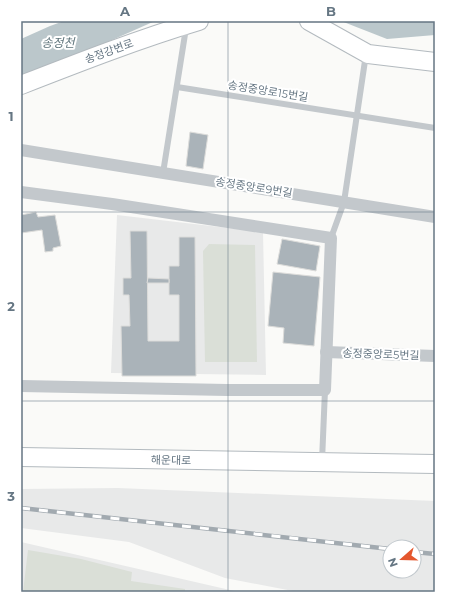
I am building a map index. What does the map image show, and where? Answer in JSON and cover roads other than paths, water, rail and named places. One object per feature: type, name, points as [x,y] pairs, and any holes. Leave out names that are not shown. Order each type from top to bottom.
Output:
[{"type":"main road","points":[[309,21],[366,53],[435,62]]},
{"type":"main road","name":"송정강변로","points":[[21,86],[88,59],[154,35],[193,23]]},
{"type":"main road","name":"해운대로","points":[[21,457],[435,464]]},
{"type":"street","name":"송정중앙로9번길","points":[[21,150],[435,217]]},
{"type":"street","points":[[21,192],[112,204],[331,238],[325,390],[219,390],[21,386]]},
{"type":"street","name":"송정중앙로5번길","points":[[326,352],[435,356]]},
{"type":"lane","points":[[163,172],[177,87],[193,23]]},
{"type":"lane","points":[[331,238],[344,202],[366,53]]},
{"type":"lane","name":"송정중앙로15번길","points":[[177,87],[435,128]]},
{"type":"lane","points":[[322,462],[325,390]]},
{"type":"water","name":"송정천","points":[[64,21],[155,21],[67,60],[21,76],[21,39]]},
{"type":"water","points":[[341,21],[435,21],[435,35],[387,39]]},
{"type":"railway","points":[[21,508],[382,548]]},
{"type":"railway","points":[[422,553],[435,554]]}]
